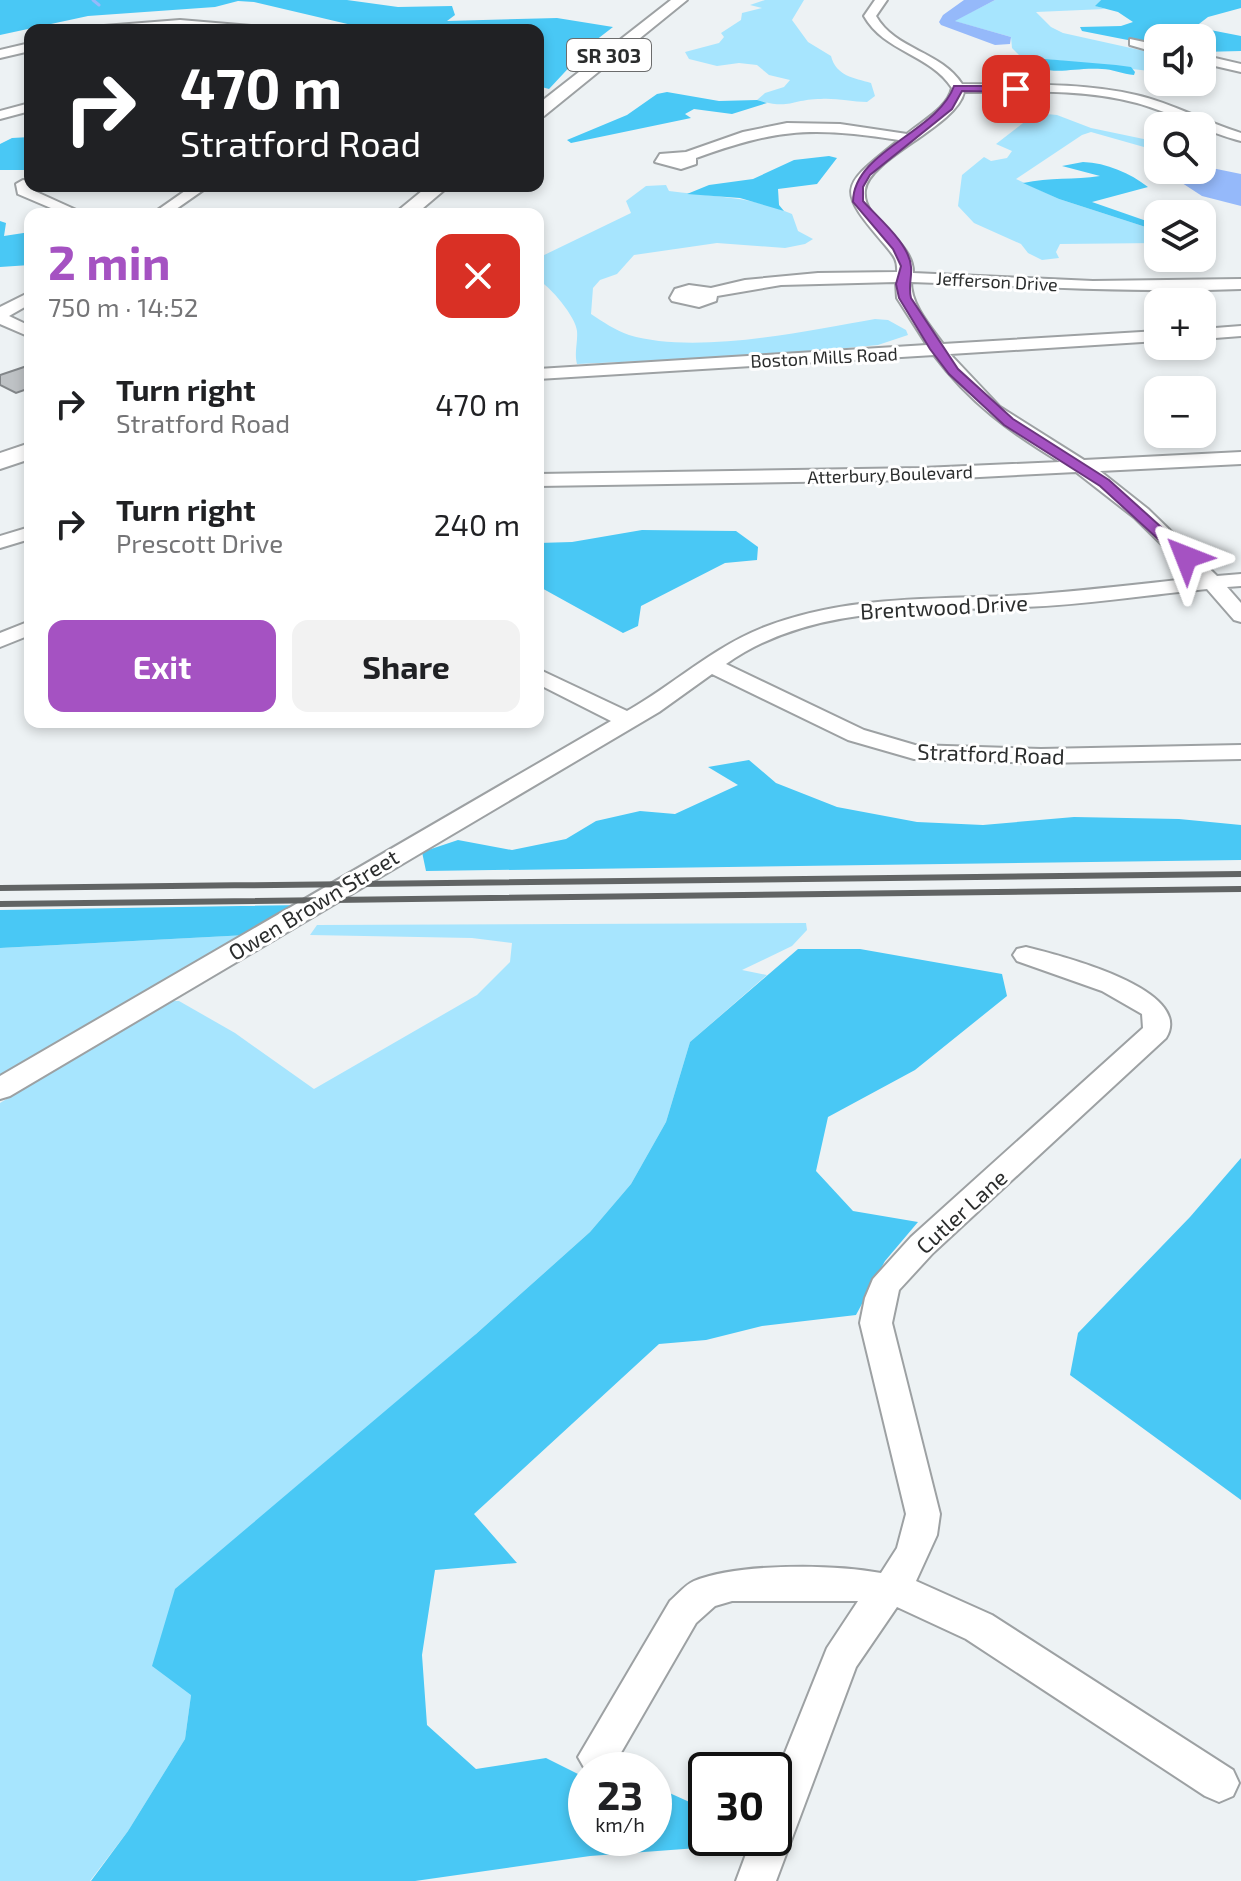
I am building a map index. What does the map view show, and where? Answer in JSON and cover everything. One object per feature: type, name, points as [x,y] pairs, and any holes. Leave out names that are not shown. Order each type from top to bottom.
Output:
[{"type":"main road","name":"SR 303","points":[[544,107],[680,0]]},
{"type":"main road","points":[[412,208],[432,192]]},
{"type":"main road","points":[[0,462],[24,452]]},
{"type":"street","points":[[881,0],[870,16],[872,23],[884,34],[946,71],[958,88],[956,98],[948,107],[867,173],[857,194],[862,209],[898,248],[906,266],[902,290],[905,298],[936,349],[973,391],[993,409],[1104,483],[1147,519],[1241,616]]},
{"type":"street","points":[[1134,42],[1144,45]]},
{"type":"street","points":[[0,54],[24,48]]},
{"type":"street","points":[[1216,62],[1241,68]]},
{"type":"street","points":[[958,88],[1075,90],[1119,96],[1158,106],[1241,137]]},
{"type":"street","points":[[0,115],[24,109]]},
{"type":"street","points":[[687,156],[756,133],[785,128],[832,127],[910,138]]},
{"type":"street","points":[[23,184],[24,191]]},
{"type":"street","points":[[25,192],[64,208]]},
{"type":"street","points":[[168,208],[193,192]]},
{"type":"street","name":"Jefferson Drive","points":[[708,293],[742,284],[799,277],[904,276],[1079,286],[1241,284]]},
{"type":"street","points":[[24,301],[0,316],[24,329]]},
{"type":"street","points":[[1216,333],[1241,331]]},
{"type":"street","name":"Boston Mills Road","points":[[544,374],[1144,337]]},
{"type":"street","name":"Atterbury Boulevard","points":[[544,480],[809,477],[1241,458]]},
{"type":"street","points":[[0,542],[24,535]]},
{"type":"street","name":"Brentwood Drive","points":[[627,720],[669,696],[729,652],[770,632],[864,608],[925,602],[1026,601],[1241,580]]},
{"type":"street","points":[[0,622],[24,612]]},
{"type":"street","points":[[0,641],[24,630]]},
{"type":"street","name":"Stratford Road","points":[[711,665],[856,735],[914,752],[1027,756],[1241,752]]},
{"type":"street","points":[[544,679],[627,720]]},
{"type":"street","name":"Owen Brown Street","points":[[0,1089],[627,720]]},
{"type":"street","name":"Cutler Lane","points":[[792,1786],[840,1660],[863,1619],[919,1546],[923,1514],[876,1323],[880,1292],[889,1278],[922,1245],[1150,1039],[1159,1022],[1151,1006],[1134,996],[1026,955]]},
{"type":"street","points":[[600,1752],[683,1612],[703,1594],[732,1585],[830,1584],[889,1589],[924,1599],[979,1627],[1219,1783]]},
{"type":"street","name":"Cutler Lane","points":[[756,1881],[765,1856]]},
{"type":"shaded area","points":[[0,0],[347,0],[398,7],[452,6],[455,15],[447,21],[557,18],[613,27],[591,44],[549,89],[544,88],[544,24],[348,24],[238,1],[215,7],[24,24],[24,30],[0,35]]},
{"type":"shaded area","points":[[765,0],[804,0],[792,20],[808,42],[831,56],[841,72],[871,83],[875,96],[867,102],[811,99],[785,104],[768,103],[757,100],[765,93],[784,87],[790,80],[769,75],[757,65],[739,63],[717,66],[689,59],[685,52],[719,43],[724,37],[721,33],[741,20],[742,13],[762,8],[750,5]]},
{"type":"shaded area","points":[[964,0],[995,0],[955,21],[1011,37],[1010,44],[995,45],[941,25],[939,22],[943,15]]},
{"type":"shaded area","points":[[995,0],[1101,0],[1096,6],[1105,9],[1036,12],[1051,27],[1063,33],[1144,51],[1144,70],[1020,56],[1012,48],[1011,37],[954,21]]},
{"type":"shaded area","points":[[1101,0],[1241,0],[1241,8],[1208,17],[1199,24],[1144,24],[1144,43],[1082,31],[1080,27],[1121,26],[1133,22],[1118,12],[1095,6]]},
{"type":"shaded area","points":[[1216,31],[1241,36],[1241,51],[1216,52]]},
{"type":"shaded area","points":[[1019,59],[1116,65],[1131,67],[1135,72],[1134,75],[1102,69],[1041,69]]},
{"type":"shaded area","points":[[667,92],[719,101],[757,100],[767,103],[732,114],[694,109],[685,114],[691,118],[571,143],[567,140],[627,115],[657,94]]},
{"type":"shaded area","points":[[1036,113],[1057,115],[1091,128],[1144,139],[1144,147],[1091,132],[1016,179],[1059,199],[1144,226],[1144,243],[1060,244],[1056,252],[1059,258],[1042,260],[1028,253],[1021,244],[974,223],[958,206],[962,175],[984,157],[991,161],[1007,158],[1012,151],[996,144]]},
{"type":"shaded area","points":[[24,137],[24,170],[0,170],[0,144],[12,138]]},
{"type":"shaded area","points":[[837,158],[817,184],[778,189],[779,205],[784,211],[740,198],[687,194],[709,185],[753,179],[794,160]]},
{"type":"shaded area","points":[[1083,162],[1101,164],[1134,177],[1148,187],[1092,202],[1144,220],[1144,226],[1059,199],[1023,183],[1100,176],[1062,166]]},
{"type":"shaded area","points":[[1216,169],[1241,174],[1241,206],[1202,196],[1184,184],[1216,184]]},
{"type":"shaded area","points":[[666,185],[669,191],[747,200],[777,208],[792,214],[798,231],[813,239],[785,248],[717,243],[634,255],[617,274],[600,280],[593,288],[591,314],[619,331],[656,341],[718,342],[785,335],[875,319],[888,320],[906,330],[908,335],[878,345],[774,355],[577,364],[576,325],[562,302],[544,285],[544,255],[631,213],[626,201],[646,186]]},
{"type":"shaded area","points":[[0,221],[6,223],[4,236],[24,233],[24,265],[0,267]]},
{"type":"shaded area","points":[[642,530],[736,531],[758,547],[757,560],[725,563],[641,606],[638,626],[623,633],[544,589],[544,543],[572,542]]},
{"type":"shaded area","points":[[749,760],[776,783],[837,807],[917,822],[983,825],[1074,817],[1179,819],[1241,825],[1241,860],[426,871],[422,852],[458,840],[512,850],[566,839],[596,821],[640,811],[675,814],[738,785],[708,767]]},
{"type":"shaded area","points":[[304,905],[247,935],[0,948],[0,910]]},
{"type":"shaded area","points":[[806,923],[807,930],[792,946],[742,970],[767,975],[690,1042],[666,1122],[631,1184],[590,1232],[476,1334],[191,1695],[185,1739],[128,1831],[90,1881],[0,1881],[0,1103],[169,1001],[179,1001],[235,1033],[314,1089],[477,995],[510,962],[512,943],[472,938],[310,935],[317,925]]},
{"type":"shaded area","points":[[247,935],[0,1083],[0,948]]},
{"type":"shaded area","points":[[798,949],[860,949],[1002,974],[1007,996],[915,1070],[828,1117],[816,1171],[853,1211],[918,1222],[885,1261],[856,1315],[762,1326],[706,1340],[659,1344],[474,1514],[517,1563],[435,1570],[422,1655],[427,1725],[476,1769],[546,1758],[568,1769],[568,1856],[590,1856],[415,1881],[91,1881],[128,1831],[185,1739],[191,1695],[152,1666],[175,1589],[476,1334],[590,1232],[631,1184],[666,1122],[690,1042]]},
{"type":"shaded area","points":[[1241,1158],[1241,1500],[1070,1375],[1078,1333],[1190,1217]]},
{"type":"shaded area","points":[[672,1794],[688,1801],[688,1849],[672,1850]]},
{"type":"building","points":[[24,367],[24,390],[16,393],[0,385],[0,375]]},
{"type":"waterway","points":[[93,0],[99,5]]},
{"type":"railway","points":[[0,888],[1241,874]]},
{"type":"railway","points":[[0,904],[1241,889]]},
{"type":"route","points":[[1016,89],[958,88],[956,98],[948,107],[867,173],[858,187],[858,202],[904,258],[906,266],[902,290],[905,298],[936,349],[954,371],[1009,422],[1104,483],[1186,557]]}]
